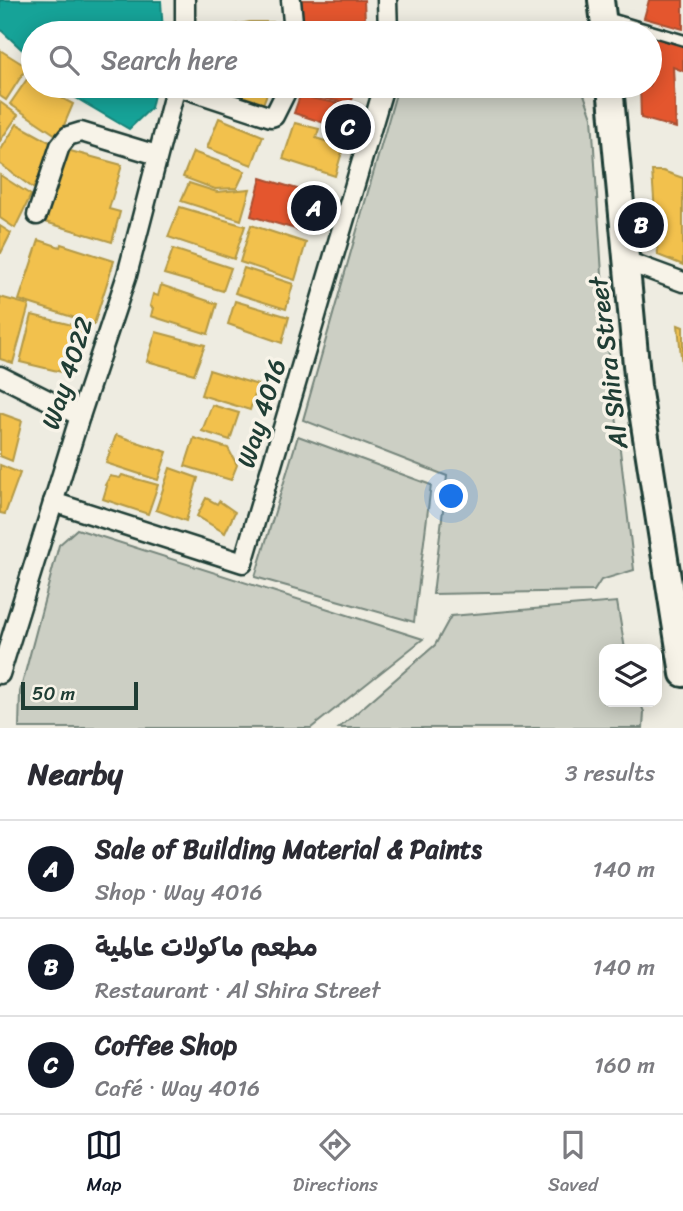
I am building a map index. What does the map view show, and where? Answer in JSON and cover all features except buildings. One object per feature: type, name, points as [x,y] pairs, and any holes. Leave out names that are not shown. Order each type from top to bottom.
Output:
[{"type":"street","points":[[185,0],[185,21]]},
{"type":"street","points":[[291,0],[294,21]]},
{"type":"street","points":[[387,0],[388,21]]},
{"type":"street","name":"Way 4022","points":[[0,674],[127,275],[174,98]]},
{"type":"street","points":[[213,98],[271,117],[283,98]]},
{"type":"street","name":"Way 4016","points":[[53,502],[243,563],[380,98]]},
{"type":"street","name":"Al Shira Street","points":[[611,98],[638,386],[675,566],[683,674]]},
{"type":"street","points":[[37,215],[60,146],[68,136],[81,132],[157,155]]},
{"type":"street","points":[[626,261],[683,282]]},
{"type":"street","points":[[0,376],[80,416]]},
{"type":"lane","points":[[662,34],[683,40]]},
{"type":"shaded area","points":[[395,98],[585,98],[592,117],[605,321],[634,570],[601,580],[594,591],[433,594],[447,476],[303,420]]},
{"type":"shaded area","points":[[298,436],[431,485],[414,622],[255,577]]},
{"type":"shaded area","points":[[77,529],[423,639],[311,728],[19,728],[20,692],[59,545]]},
{"type":"shaded area","points":[[617,602],[624,644],[599,644],[599,707],[642,707],[643,728],[339,728],[435,645],[451,616]]},
{"type":"place","name":"Coffee Shop","points":[[348,127]]},
{"type":"place","name":"Sale of Building Material & Paints","points":[[314,208]]},
{"type":"place","name":"مطعم ماكولات عالمية","points":[[641,225]]}]
